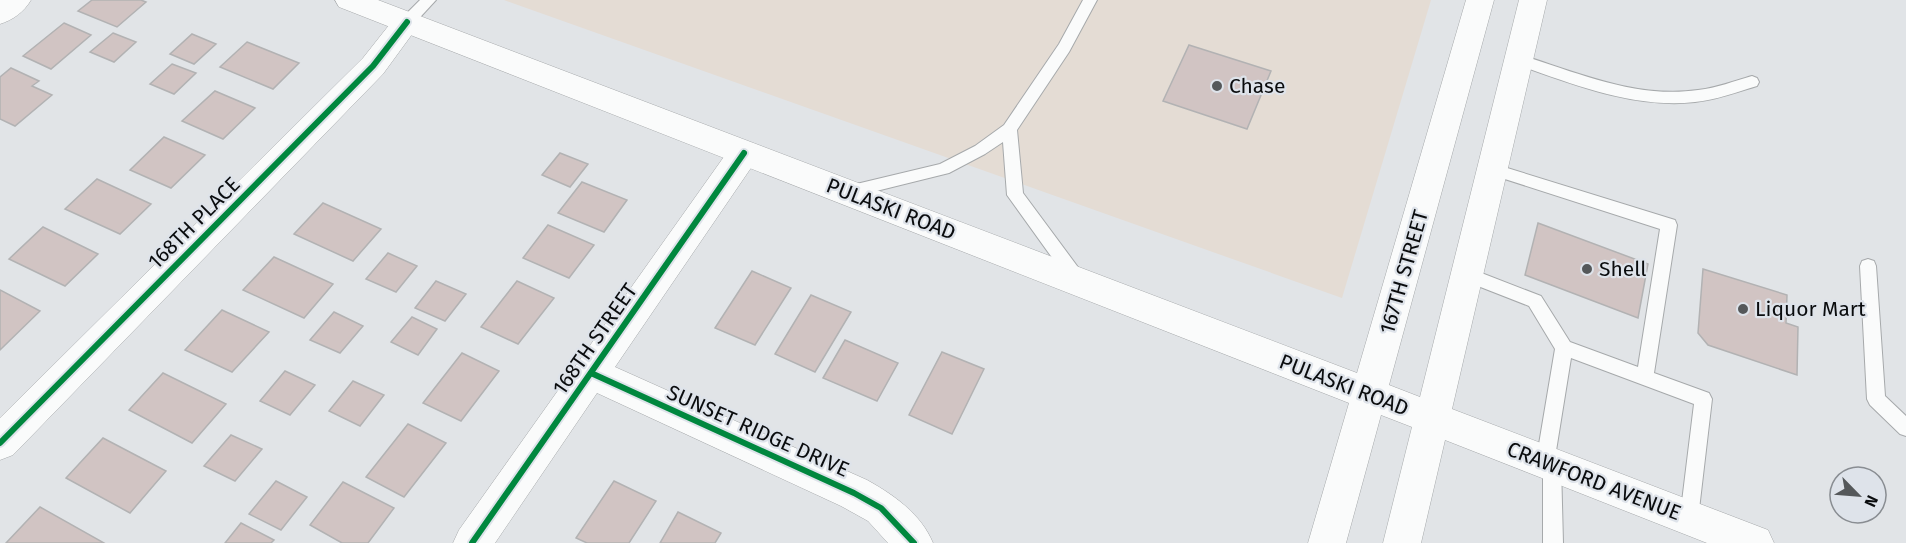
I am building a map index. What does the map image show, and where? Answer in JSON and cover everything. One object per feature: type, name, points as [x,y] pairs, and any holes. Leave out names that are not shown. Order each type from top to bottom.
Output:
[{"type":"main road","points":[[0,14],[17,0]]},
{"type":"main road","name":"PULASKI ROAD","points":[[349,0],[1433,419]]},
{"type":"main road","name":"167TH STREET","points":[[1327,543],[1480,0]]},
{"type":"main road","points":[[1402,543],[1533,0]]},
{"type":"main road","name":"168TH PLACE","points":[[0,443],[373,66],[407,22]]},
{"type":"main road","name":"168TH STREET","points":[[472,543],[744,153]]},
{"type":"main road","name":"SUNSET RIDGE DRIVE","points":[[591,373],[854,493],[881,508],[909,537]]},
{"type":"main road","name":"CRAWFORD AVENUE","points":[[1433,419],[1705,529],[1755,543]]},
{"type":"lane","points":[[407,22],[429,0]]},
{"type":"lane","points":[[847,192],[944,169],[980,150],[1009,129],[1064,48],[1090,0]]},
{"type":"lane","points":[[1518,59],[1612,90],[1665,96],[1691,97],[1752,82]]},
{"type":"lane","points":[[1009,129],[1015,195],[1080,282]]},
{"type":"lane","points":[[1491,169],[1669,225],[1646,377]]},
{"type":"lane","points":[[1868,266],[1876,399],[1906,428]]},
{"type":"lane","points":[[1466,274],[1535,301],[1564,348],[1703,399],[1705,529]]},
{"type":"lane","points":[[1553,543],[1548,464],[1564,348]]},
{"type":"shaded area","points":[[504,0],[1431,0],[1342,298]]},
{"type":"building","points":[[92,0],[141,0],[146,2],[117,27],[78,11]]},
{"type":"building","points":[[64,23],[91,35],[51,69],[23,56]]},
{"type":"building","points":[[113,33],[136,42],[114,62],[90,52]]},
{"type":"building","points":[[192,34],[216,44],[194,64],[170,54]]},
{"type":"building","points":[[247,42],[299,63],[273,89],[220,67]]},
{"type":"building","name":"Chase","points":[[1189,45],[1271,71],[1247,129],[1163,101]]},
{"type":"building","points":[[172,64],[196,73],[174,94],[150,84]]},
{"type":"building","points":[[11,68],[39,81],[32,86],[52,95],[15,126],[0,119],[0,77]]},
{"type":"building","points":[[215,91],[255,108],[223,139],[182,121]]},
{"type":"building","points":[[164,137],[205,155],[171,188],[130,170]]},
{"type":"building","points":[[560,153],[588,164],[570,187],[542,175]]},
{"type":"building","points":[[97,179],[151,204],[120,234],[65,209]]},
{"type":"building","points":[[582,182],[627,200],[604,232],[558,213]]},
{"type":"building","points":[[323,203],[381,229],[353,261],[294,234]]},
{"type":"building","name":"Shell","points":[[1538,223],[1648,264],[1638,318],[1525,275]]},
{"type":"building","points":[[548,225],[594,245],[569,278],[523,258]]},
{"type":"building","points":[[43,227],[98,254],[65,286],[9,259]]},
{"type":"building","points":[[388,253],[417,266],[396,292],[366,279]]},
{"type":"building","points":[[274,257],[333,284],[304,318],[243,290]]},
{"type":"building","name":"Liquor Mart","points":[[1703,269],[1787,295],[1786,323],[1798,327],[1797,375],[1708,345],[1698,333]]},
{"type":"building","points":[[752,271],[791,288],[755,345],[715,328]]},
{"type":"building","points":[[436,281],[466,294],[445,321],[415,308]]},
{"type":"building","points":[[517,281],[554,298],[518,344],[481,327]]},
{"type":"building","points":[[0,290],[40,311],[0,350]]},
{"type":"building","points":[[811,295],[851,312],[815,372],[775,354]]},
{"type":"building","points":[[222,310],[269,332],[232,372],[185,350]]},
{"type":"building","points":[[334,312],[363,326],[340,353],[310,340]]},
{"type":"building","points":[[412,317],[437,329],[418,355],[391,342]]},
{"type":"building","points":[[845,340],[898,363],[877,401],[823,378]]},
{"type":"building","points":[[942,352],[984,369],[952,434],[909,415]]},
{"type":"building","points":[[462,353],[499,371],[461,421],[423,403]]},
{"type":"building","points":[[285,371],[315,385],[290,415],[260,401]]},
{"type":"building","points":[[163,373],[226,404],[192,443],[129,410]]},
{"type":"building","points":[[353,381],[384,395],[360,426],[329,411]]},
{"type":"building","points":[[408,424],[446,443],[404,497],[366,477]]},
{"type":"building","points":[[231,435],[262,449],[235,481],[204,466]]},
{"type":"building","points":[[103,438],[166,471],[130,513],[66,478]]},
{"type":"building","points":[[276,481],[307,497],[281,530],[249,514]]},
{"type":"building","points":[[614,481],[656,501],[629,543],[587,543],[576,538]]},
{"type":"building","points":[[343,482],[394,508],[368,543],[342,543],[310,525]]},
{"type":"building","points":[[40,507],[104,543],[6,543]]},
{"type":"building","points":[[678,512],[721,533],[715,543],[660,543]]},
{"type":"building","points":[[241,523],[274,540],[271,543],[225,543]]},
{"type":"cycle path","points":[[0,443],[373,66],[407,22]]},
{"type":"cycle path","points":[[472,543],[744,153]]},
{"type":"cycle path","points":[[591,373],[854,493],[881,508],[914,543]]},
{"type":"place","name":"Chase","points":[[1217,86]]},
{"type":"place","name":"Shell","points":[[1587,269]]},
{"type":"place","name":"Liquor Mart","points":[[1743,309]]}]
